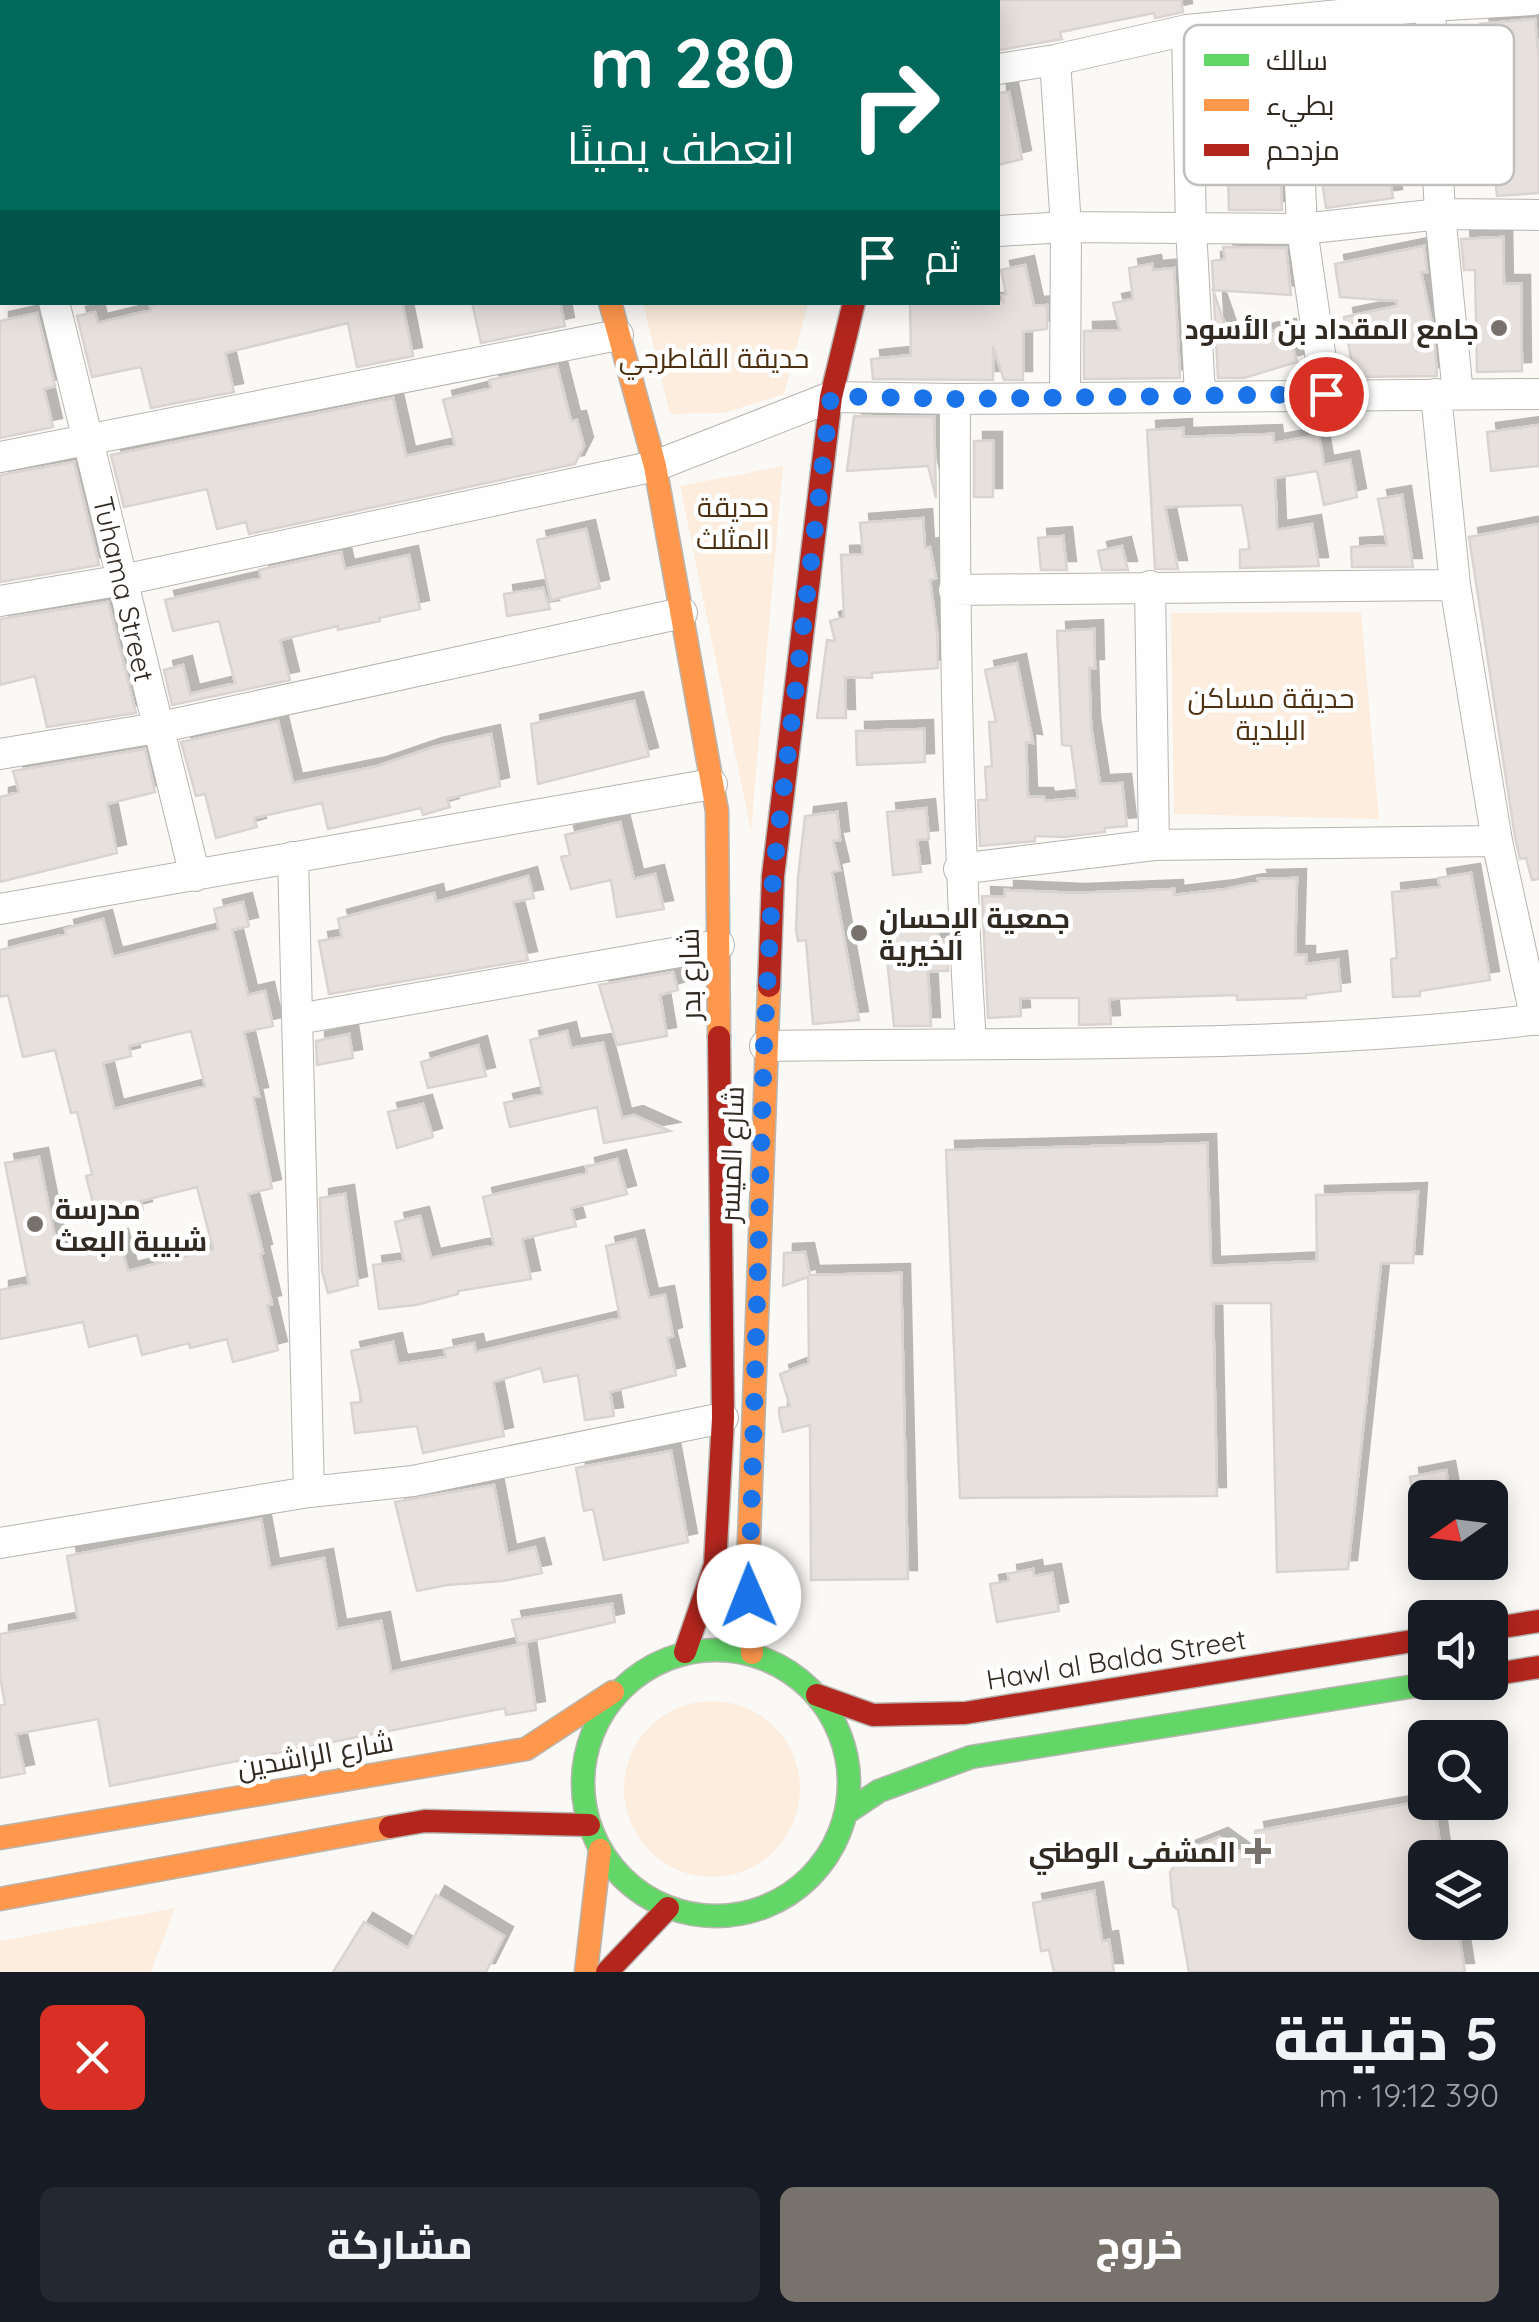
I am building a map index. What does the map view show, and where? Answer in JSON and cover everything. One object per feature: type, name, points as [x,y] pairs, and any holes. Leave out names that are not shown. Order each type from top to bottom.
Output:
[{"type":"main road","name":"شارع بدر","points":[[611,305],[656,466],[717,811],[723,1418],[715,1565],[685,1652]]},
{"type":"main road","name":"شارع الميسر","points":[[752,1653],[748,1568],[773,876],[831,396],[853,305]]},
{"type":"main road","points":[[1508,1626],[1539,1621]]},
{"type":"main road","name":"Hawl al Balda Street","points":[[818,1695],[873,1715],[964,1714],[1408,1642]]},
{"type":"main road","points":[[719,1648],[752,1653],[788,1670],[818,1695],[839,1731],[850,1772],[846,1813],[829,1855],[798,1889],[758,1910],[713,1917],[668,1908],[642,1894],[618,1874],[600,1850],[589,1825],[582,1788],[586,1751],[600,1716],[622,1686],[641,1671],[685,1652],[719,1648]]},
{"type":"main road","points":[[1508,1671],[1539,1667]]},
{"type":"main road","name":"شارع الراشدين","points":[[0,1838],[526,1748],[622,1686]]},
{"type":"main road","points":[[846,1813],[879,1790],[972,1757],[1408,1687]]},
{"type":"main road","points":[[0,1899],[425,1821],[589,1825]]},
{"type":"main road","points":[[586,1972],[600,1850]]},
{"type":"main road","points":[[607,1972],[668,1908]]},
{"type":"street","points":[[1245,25],[1532,0]]},
{"type":"street","points":[[1430,6],[1431,25]]},
{"type":"street","points":[[1292,21],[1292,25]]},
{"type":"street","points":[[1000,69],[1184,30]]},
{"type":"street","points":[[1054,60],[1066,227],[1065,396]]},
{"type":"street","points":[[1190,185],[1200,395]]},
{"type":"street","points":[[1300,185],[1302,229],[1326,394]]},
{"type":"street","points":[[764,1046],[1229,1039],[1408,1031],[1538,1019],[1498,840],[1455,585],[1439,185]]},
{"type":"street","points":[[1000,231],[1066,227],[1302,229],[1440,214],[1539,215]]},
{"type":"street","name":"Tuhama Street","points":[[55,305],[195,876]]},
{"type":"street","points":[[0,456],[618,335]]},
{"type":"street","points":[[0,601],[124,580],[656,466],[831,396],[956,399],[1539,394]]},
{"type":"street","points":[[956,399],[954,590],[960,869],[971,1043]]},
{"type":"street","points":[[954,590],[1455,585]]},
{"type":"street","points":[[1150,586],[1154,845]]},
{"type":"street","points":[[0,754],[158,728],[682,613]]},
{"type":"street","points":[[0,909],[712,784]]},
{"type":"street","points":[[960,869],[1154,845],[1498,840]]},
{"type":"street","points":[[293,857],[308,1492]]},
{"type":"street","points":[[298,1019],[718,945]]},
{"type":"street","points":[[0,1543],[308,1492],[414,1481],[723,1418]]},
{"type":"green space","name":"حديقة القاطرجي","points":[[643,305],[807,305],[784,394],[724,413],[670,414]]},
{"type":"green space","name":"حديقة المثلث","points":[[783,466],[751,831],[680,486]]},
{"type":"green space","name":"حديقة مساكن البلدية","points":[[1361,612],[1379,819],[1174,814],[1171,613]]},
{"type":"green space","points":[[712,1701],[746,1708],[774,1727],[793,1755],[800,1789],[793,1823],[774,1851],[746,1870],[712,1877],[678,1870],[650,1851],[631,1823],[624,1789],[631,1755],[650,1727],[678,1708]]},
{"type":"green space","points":[[175,1908],[151,1972],[0,1972],[0,1941]]},
{"type":"building","points":[[1000,0],[1181,0],[1183,12],[1155,18],[1154,13],[1060,32],[1062,39],[1000,50]]},
{"type":"building","points":[[1535,19],[1539,61],[1539,193],[1497,196],[1496,185],[1514,185],[1514,25],[1480,24]]},
{"type":"building","points":[[1009,92],[1022,159],[1000,164],[1000,93]]},
{"type":"building","points":[[1228,185],[1281,185],[1282,210],[1229,210]]},
{"type":"building","points":[[1323,185],[1391,185],[1393,198],[1326,208]]},
{"type":"building","name":"جامع المقداد بن الأسود","points":[[1503,237],[1504,284],[1521,284],[1522,371],[1477,372],[1475,270],[1464,270],[1461,239]]},
{"type":"building","points":[[1424,246],[1427,272],[1421,272],[1433,328],[1437,376],[1354,377],[1344,317],[1397,306],[1397,301],[1340,297],[1335,264]]},
{"type":"building","points":[[1223,247],[1286,248],[1291,295],[1213,290],[1212,261],[1225,259]]},
{"type":"building","points":[[1152,264],[1153,270],[1174,268],[1180,378],[1084,379],[1084,331],[1120,330],[1113,303],[1133,299],[1129,268]]},
{"type":"building","points":[[1025,265],[1034,306],[1047,305],[1047,329],[1023,332],[1023,380],[1004,380],[993,346],[993,380],[873,379],[871,359],[911,355],[910,305],[1000,305],[1004,302],[1002,295],[1006,294],[1001,270]]},
{"type":"building","points":[[1214,292],[1230,339],[1287,328],[1297,362],[1244,378],[1218,378]]},
{"type":"building","points":[[403,305],[413,356],[357,367],[348,323],[225,353],[234,392],[151,408],[141,367],[92,377],[77,316],[95,312],[98,323],[151,310],[150,306]]},
{"type":"building","points":[[473,305],[561,305],[565,326],[481,343]]},
{"type":"building","points":[[37,313],[55,386],[44,389],[53,427],[0,438],[0,321]]},
{"type":"building","points":[[557,366],[571,421],[577,420],[584,446],[575,464],[249,534],[246,522],[217,529],[207,489],[124,507],[111,455],[393,398],[406,456],[455,445],[443,400],[491,388],[489,380]]},
{"type":"building","points":[[854,416],[934,417],[936,498],[928,466],[847,471]]},
{"type":"building","points":[[1539,425],[1539,466],[1491,471],[1487,432]]},
{"type":"building","points":[[1183,428],[1183,437],[1273,434],[1274,443],[1319,435],[1324,465],[1350,460],[1357,497],[1324,505],[1317,471],[1275,478],[1277,530],[1312,524],[1319,566],[1240,568],[1240,550],[1250,549],[1242,505],[1165,507],[1178,569],[1155,569],[1147,430]]},
{"type":"building","points":[[974,441],[993,441],[993,497],[974,497]]},
{"type":"building","points":[[74,462],[99,565],[0,582],[0,475]]},
{"type":"building","points":[[1402,495],[1413,567],[1352,567],[1351,547],[1387,545],[1378,499]]},
{"type":"building","points":[[923,518],[925,548],[930,547],[936,578],[930,580],[938,668],[872,673],[872,678],[845,677],[846,718],[817,718],[827,640],[835,641],[830,621],[844,617],[841,555],[863,554],[860,523]]},
{"type":"building","points":[[1539,524],[1539,879],[1532,880],[1526,858],[1520,859],[1515,837],[1469,537]]},
{"type":"building","points":[[586,529],[600,588],[551,600],[537,540]]},
{"type":"building","points":[[1063,536],[1067,570],[1041,570],[1038,538]]},
{"type":"building","points":[[1122,546],[1128,570],[1102,570],[1098,551]]},
{"type":"building","points":[[341,552],[345,569],[409,555],[420,609],[379,618],[380,621],[280,640],[290,680],[172,705],[164,670],[183,665],[190,694],[235,683],[219,621],[173,631],[165,600],[261,578],[259,570]]},
{"type":"building","points":[[543,588],[550,609],[507,616],[504,594]]},
{"type":"building","points":[[108,602],[136,713],[47,727],[35,676],[0,685],[0,619]]},
{"type":"building","points":[[1094,629],[1095,668],[1089,668],[1091,726],[1100,784],[1122,783],[1127,826],[980,846],[978,800],[987,800],[985,767],[992,766],[989,722],[996,722],[985,670],[1017,663],[1033,743],[1026,742],[1028,797],[1044,797],[1045,801],[1078,798],[1071,746],[1062,745],[1057,631]]},
{"type":"building","points":[[634,701],[649,756],[538,784],[531,724]]},
{"type":"building","points":[[278,721],[293,783],[378,766],[433,747],[491,734],[500,786],[447,799],[450,807],[423,815],[421,808],[328,829],[322,803],[254,818],[257,827],[216,838],[205,794],[196,796],[181,742]]},
{"type":"building","points":[[924,729],[925,762],[857,765],[856,731]]},
{"type":"building","points":[[145,749],[155,792],[107,804],[117,853],[0,882],[0,797],[19,792],[13,771]]},
{"type":"building","points":[[926,808],[929,839],[917,840],[921,872],[893,875],[887,812]]},
{"type":"building","points":[[837,812],[840,840],[833,841],[840,870],[832,872],[859,1020],[813,1024],[806,940],[798,941],[796,930],[805,816]]},
{"type":"building","points":[[620,822],[634,879],[655,874],[664,909],[617,917],[611,880],[571,889],[561,857],[570,855],[565,835]]},
{"type":"building","points":[[1471,873],[1490,980],[1420,991],[1420,996],[1393,997],[1391,959],[1397,958],[1392,892],[1440,887],[1438,878]]},
{"type":"building","points":[[528,876],[534,898],[513,902],[528,960],[329,994],[319,941],[342,937],[338,919],[434,893],[436,902]]},
{"type":"building","points":[[1297,878],[1295,955],[1306,955],[1306,964],[1338,960],[1341,991],[1306,998],[1237,1000],[1237,995],[1109,999],[1111,1024],[1079,1025],[1079,998],[1020,998],[1021,1016],[988,1018],[982,896],[1005,897],[1005,890],[1076,893],[1174,889],[1174,895],[1226,889],[1259,882],[1258,879]]},
{"type":"building","points":[[243,902],[249,926],[232,930],[248,995],[265,991],[273,1026],[244,1032],[259,1096],[253,1097],[272,1188],[248,1194],[263,1253],[260,1254],[272,1304],[267,1305],[278,1350],[233,1362],[227,1339],[190,1348],[189,1343],[142,1355],[137,1335],[89,1347],[83,1322],[0,1339],[0,1290],[29,1284],[5,1163],[39,1157],[58,1253],[119,1238],[128,1271],[213,1249],[197,1187],[141,1201],[143,1210],[98,1222],[86,1176],[92,1174],[77,1112],[71,1113],[55,1050],[23,1057],[8,995],[0,997],[0,950],[66,934],[65,929],[103,919],[113,957],[219,930],[214,909]],"holes":[[[191,1031],[205,1086],[114,1109],[103,1063],[131,1056],[129,1046]]]},
{"type":"building","points":[[884,929],[938,930],[939,940],[946,940],[948,971],[928,971],[931,1026],[894,1026]]},
{"type":"building","points":[[673,972],[678,990],[660,995],[667,1036],[617,1045],[599,985]]},
{"type":"building","points":[[567,1031],[571,1048],[603,1043],[622,1118],[634,1115],[670,1131],[604,1143],[597,1107],[510,1127],[504,1103],[543,1094],[530,1040]]},
{"type":"building","points":[[349,1034],[353,1058],[317,1065],[316,1041]]},
{"type":"building","points":[[478,1045],[486,1076],[428,1088],[421,1062]]},
{"type":"building","points":[[423,1104],[433,1137],[397,1148],[388,1112]]},
{"type":"building","points":[[1207,1143],[1211,1266],[1317,1261],[1316,1195],[1418,1192],[1413,1263],[1381,1263],[1348,1569],[1277,1572],[1271,1303],[1213,1303],[1217,1496],[960,1498],[946,1150]]},
{"type":"building","points":[[617,1159],[627,1194],[571,1208],[576,1226],[522,1239],[531,1279],[458,1291],[416,1305],[379,1309],[373,1265],[404,1261],[395,1222],[420,1216],[431,1258],[494,1245],[483,1197],[587,1173],[586,1167]]},
{"type":"building","points":[[345,1194],[358,1285],[328,1293],[322,1271],[320,1198]]},
{"type":"building","points":[[635,1239],[649,1298],[665,1295],[673,1336],[667,1338],[676,1375],[610,1392],[614,1416],[585,1420],[578,1375],[544,1382],[541,1368],[493,1382],[504,1436],[423,1453],[417,1426],[355,1433],[351,1403],[362,1402],[351,1351],[393,1342],[398,1364],[446,1357],[444,1349],[474,1343],[476,1352],[620,1318],[606,1246]]},
{"type":"building","points":[[805,1252],[810,1275],[901,1273],[908,1579],[811,1580],[810,1425],[783,1432],[779,1414],[779,1408],[790,1406],[780,1374],[809,1363],[808,1277],[783,1286],[784,1253]]},
{"type":"building","points":[[671,1451],[688,1542],[604,1560],[593,1509],[584,1511],[576,1468]]},
{"type":"building","points":[[1446,1470],[1448,1480],[1410,1480],[1410,1477]]},
{"type":"building","points":[[494,1485],[507,1554],[535,1547],[542,1573],[417,1591],[395,1502]]},
{"type":"building","points":[[261,1519],[270,1568],[324,1558],[337,1629],[381,1621],[391,1672],[526,1643],[536,1710],[506,1715],[505,1708],[110,1786],[98,1719],[16,1734],[25,1773],[0,1778],[0,1705],[5,1704],[0,1677],[0,1634],[78,1620],[67,1556]]},
{"type":"building","points":[[1033,1569],[1034,1576],[1052,1573],[1059,1611],[997,1622],[990,1584],[1009,1581],[1008,1574]]},
{"type":"building","points":[[612,1604],[615,1622],[518,1644],[512,1620]]},
{"type":"building","points":[[1408,1804],[1408,1820],[1437,1820],[1439,1840],[1408,1840],[1408,1940],[1460,1940],[1465,1972],[1189,1972],[1178,1910],[1173,1906],[1170,1872],[1186,1850],[1219,1837],[1261,1867],[1255,1831]]},
{"type":"building","points":[[1094,1891],[1102,1941],[1109,1940],[1114,1972],[1054,1972],[1049,1950],[1041,1951],[1033,1903]]},
{"type":"building","points":[[436,1895],[504,1936],[486,1972],[333,1972],[364,1922],[408,1948]]},
{"type":"traffic: fast","points":[[716,1650],[742,1652],[767,1660],[810,1689],[839,1732],[847,1757],[849,1783],[847,1809],[839,1834],[810,1877],[767,1906],[742,1914],[716,1916],[690,1914],[665,1906],[622,1877],[593,1834],[585,1809],[583,1783],[585,1757],[593,1732],[622,1689],[665,1660],[690,1652],[716,1650]]},
{"type":"traffic: fast","points":[[846,1813],[879,1791],[971,1757],[1408,1687]]},
{"type":"traffic: slow","points":[[611,305],[655,466],[717,811],[719,1037]]},
{"type":"traffic: slow","points":[[752,1653],[748,1568],[769,986]]},
{"type":"traffic: slow","points":[[0,1838],[526,1749],[613,1692]]},
{"type":"traffic: slow","points":[[0,1899],[390,1827]]},
{"type":"traffic: slow","points":[[586,1972],[600,1850]]},
{"type":"traffic: jam","points":[[769,986],[773,876],[831,397],[853,305]]},
{"type":"traffic: jam","points":[[685,1652],[715,1565],[723,1418],[719,1037]]},
{"type":"traffic: jam","points":[[1508,1626],[1539,1621]]},
{"type":"traffic: jam","points":[[817,1695],[873,1715],[965,1713],[1408,1642]]},
{"type":"traffic: jam","points":[[1508,1672],[1539,1667]]},
{"type":"traffic: jam","points":[[390,1827],[425,1821],[589,1825]]},
{"type":"traffic: jam","points":[[607,1972],[668,1908]]},
{"type":"place","name":"جامع المقداد بن الأسود","points":[[1499,328]]},
{"type":"place","name":"جمعية الإحسان الخيرية","points":[[859,933]]},
{"type":"place","name":"مدرسة شبيبة البعث","points":[[35,1224]]},
{"type":"place","name":"المشفى الوطني","points":[[1258,1851]]},
{"type":"route","points":[[749,1596],[764,1046],[773,876],[831,396],[956,399],[1326,394]]}]
